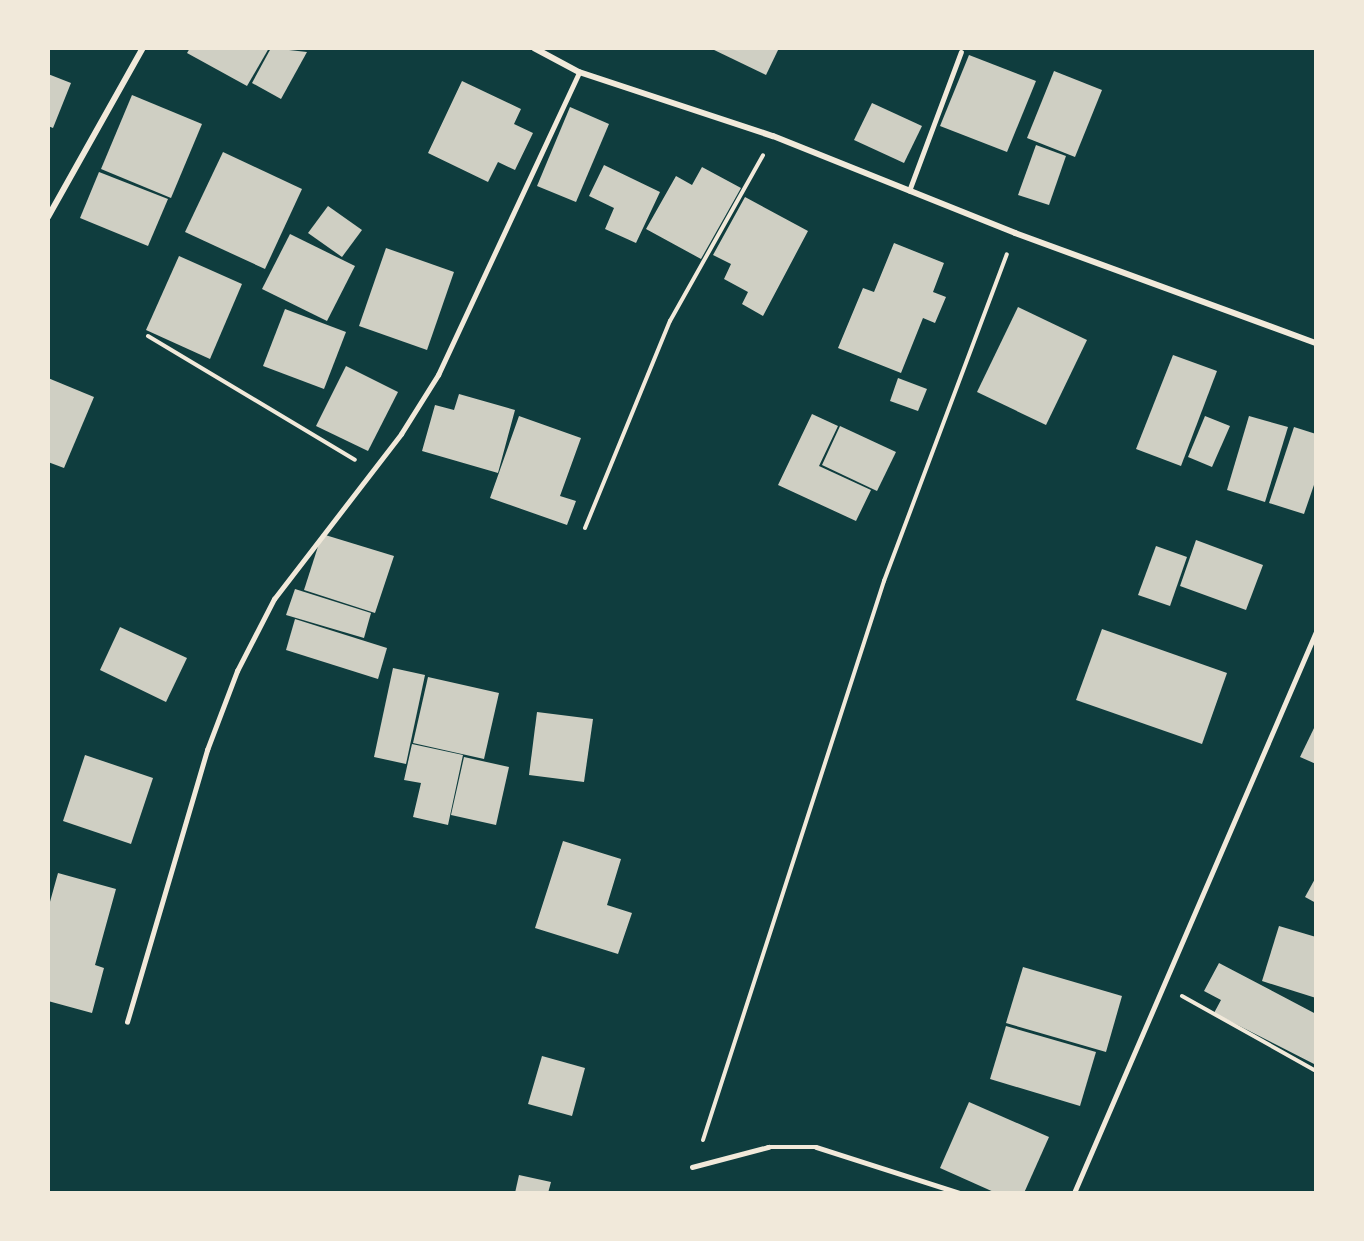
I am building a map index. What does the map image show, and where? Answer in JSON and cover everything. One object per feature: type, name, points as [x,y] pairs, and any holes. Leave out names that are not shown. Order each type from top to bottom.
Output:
[{"type":"street","points":[[48,217],[143,48]]},
{"type":"street","points":[[534,48],[579,72],[773,136],[1015,233],[1316,343]]},
{"type":"lane","points":[[909,191],[961,52]]},
{"type":"lane","points":[[127,1022],[207,750],[237,671],[274,599],[370,470],[401,434],[438,375],[579,72]]},
{"type":"lane","points":[[1074,1193],[1165,987],[1316,632]]},
{"type":"lane","points":[[692,1167],[768,1147],[816,1147],[960,1193]]},
{"type":"path","points":[[585,528],[670,321],[773,136]]},
{"type":"path","points":[[692,1167],[884,581],[1015,233]]},
{"type":"path","points":[[148,336],[370,470]]},
{"type":"path","points":[[1165,987],[1316,1071]]},
{"type":"building","points":[[190,48],[269,48],[247,86],[187,53]]},
{"type":"building","points":[[271,48],[307,52],[281,99],[252,83]]},
{"type":"building","points":[[710,48],[779,48],[766,75]]},
{"type":"building","points":[[969,55],[1036,81],[1007,152],[940,126]]},
{"type":"building","points":[[1054,71],[1102,90],[1075,157],[1027,138]]},
{"type":"building","points":[[48,74],[71,83],[53,128],[48,126]]},
{"type":"building","points":[[462,81],[521,109],[514,124],[533,133],[515,170],[498,162],[488,182],[428,153]]},
{"type":"building","points":[[132,95],[202,124],[171,198],[101,169]]},
{"type":"building","points":[[872,103],[922,126],[904,163],[854,140]]},
{"type":"building","points":[[570,107],[609,124],[576,202],[537,186]]},
{"type":"building","points":[[1036,145],[1066,156],[1049,205],[1018,195]]},
{"type":"building","points":[[223,152],[302,189],[265,269],[185,232]]},
{"type":"building","points":[[604,165],[660,192],[636,243],[605,229],[614,208],[589,196]]},
{"type":"building","points":[[702,167],[741,188],[701,259],[646,229],[676,176],[692,185]]},
{"type":"building","points":[[99,172],[168,199],[148,246],[80,218]]},
{"type":"building","points":[[745,197],[808,231],[763,316],[742,304],[748,292],[724,279],[731,264],[713,255]]},
{"type":"building","points":[[328,206],[362,230],[342,257],[308,233]]},
{"type":"building","points":[[290,234],[355,266],[327,321],[262,289]]},
{"type":"building","points":[[894,243],[944,263],[933,292],[946,297],[935,323],[923,318],[901,373],[838,348],[863,288],[874,292]]},
{"type":"building","points":[[386,248],[454,272],[427,350],[359,326]]},
{"type":"building","points":[[179,256],[242,284],[210,359],[146,330]]},
{"type":"building","points":[[1018,307],[1087,340],[1046,425],[977,392]]},
{"type":"building","points":[[285,309],[346,332],[324,389],[263,366]]},
{"type":"building","points":[[1173,355],[1217,371],[1181,466],[1136,449]]},
{"type":"building","points":[[346,366],[398,392],[368,451],[316,426]]},
{"type":"building","points":[[48,378],[94,397],[64,468],[48,462]]},
{"type":"building","points":[[898,378],[927,389],[918,411],[890,401]]},
{"type":"building","points":[[459,394],[515,410],[498,473],[422,451],[435,405],[454,410]]},
{"type":"building","points":[[812,414],[838,426],[819,466],[871,490],[856,521],[778,485]]},
{"type":"building","points":[[519,416],[581,438],[560,496],[576,501],[567,525],[490,498]]},
{"type":"building","points":[[1205,416],[1230,426],[1212,467],[1188,457]]},
{"type":"building","points":[[1249,416],[1288,427],[1265,502],[1227,490]]},
{"type":"building","points":[[840,426],[896,452],[877,491],[822,465]]},
{"type":"building","points":[[1294,427],[1316,434],[1316,479],[1304,514],[1269,503]]},
{"type":"building","points":[[322,534],[394,556],[375,613],[304,590]]},
{"type":"building","points":[[1196,540],[1263,565],[1246,610],[1180,586]]},
{"type":"building","points":[[1156,546],[1187,557],[1170,606],[1138,595]]},
{"type":"building","points":[[295,589],[371,613],[364,638],[286,615]]},
{"type":"building","points":[[295,619],[387,648],[378,679],[286,650]]},
{"type":"building","points":[[120,627],[187,658],[166,702],[100,670]]},
{"type":"building","points":[[1102,629],[1227,673],[1202,744],[1076,700]]},
{"type":"building","points":[[393,668],[425,675],[406,764],[374,757]]},
{"type":"building","points":[[428,677],[499,693],[484,759],[413,743]]},
{"type":"building","points":[[537,712],[593,719],[584,782],[529,775]]},
{"type":"building","points":[[1316,724],[1316,764],[1300,757]]},
{"type":"building","points":[[412,744],[463,755],[448,825],[413,817],[421,783],[404,780]]},
{"type":"building","points":[[85,755],[153,778],[131,844],[63,821]]},
{"type":"building","points":[[464,757],[509,767],[496,825],[451,815]]},
{"type":"building","points":[[563,841],[621,859],[607,905],[632,913],[618,954],[535,928]]},
{"type":"building","points":[[58,873],[116,889],[95,965],[104,968],[92,1013],[48,1001],[48,909]]},
{"type":"building","points":[[1316,877],[1316,903],[1305,897]]},
{"type":"building","points":[[1279,926],[1316,937],[1316,998],[1262,981]]},
{"type":"building","points":[[1219,963],[1316,1014],[1316,1065],[1214,1013],[1221,1000],[1204,991]]},
{"type":"building","points":[[1023,967],[1122,996],[1106,1052],[1006,1023]]},
{"type":"building","points":[[1006,1026],[1096,1052],[1080,1106],[990,1079]]},
{"type":"building","points":[[542,1056],[585,1068],[572,1116],[528,1104]]},
{"type":"building","points":[[969,1102],[1049,1137],[1024,1193],[996,1193],[940,1168]]},
{"type":"building","points":[[519,1175],[551,1182],[548,1193],[515,1193]]}]
